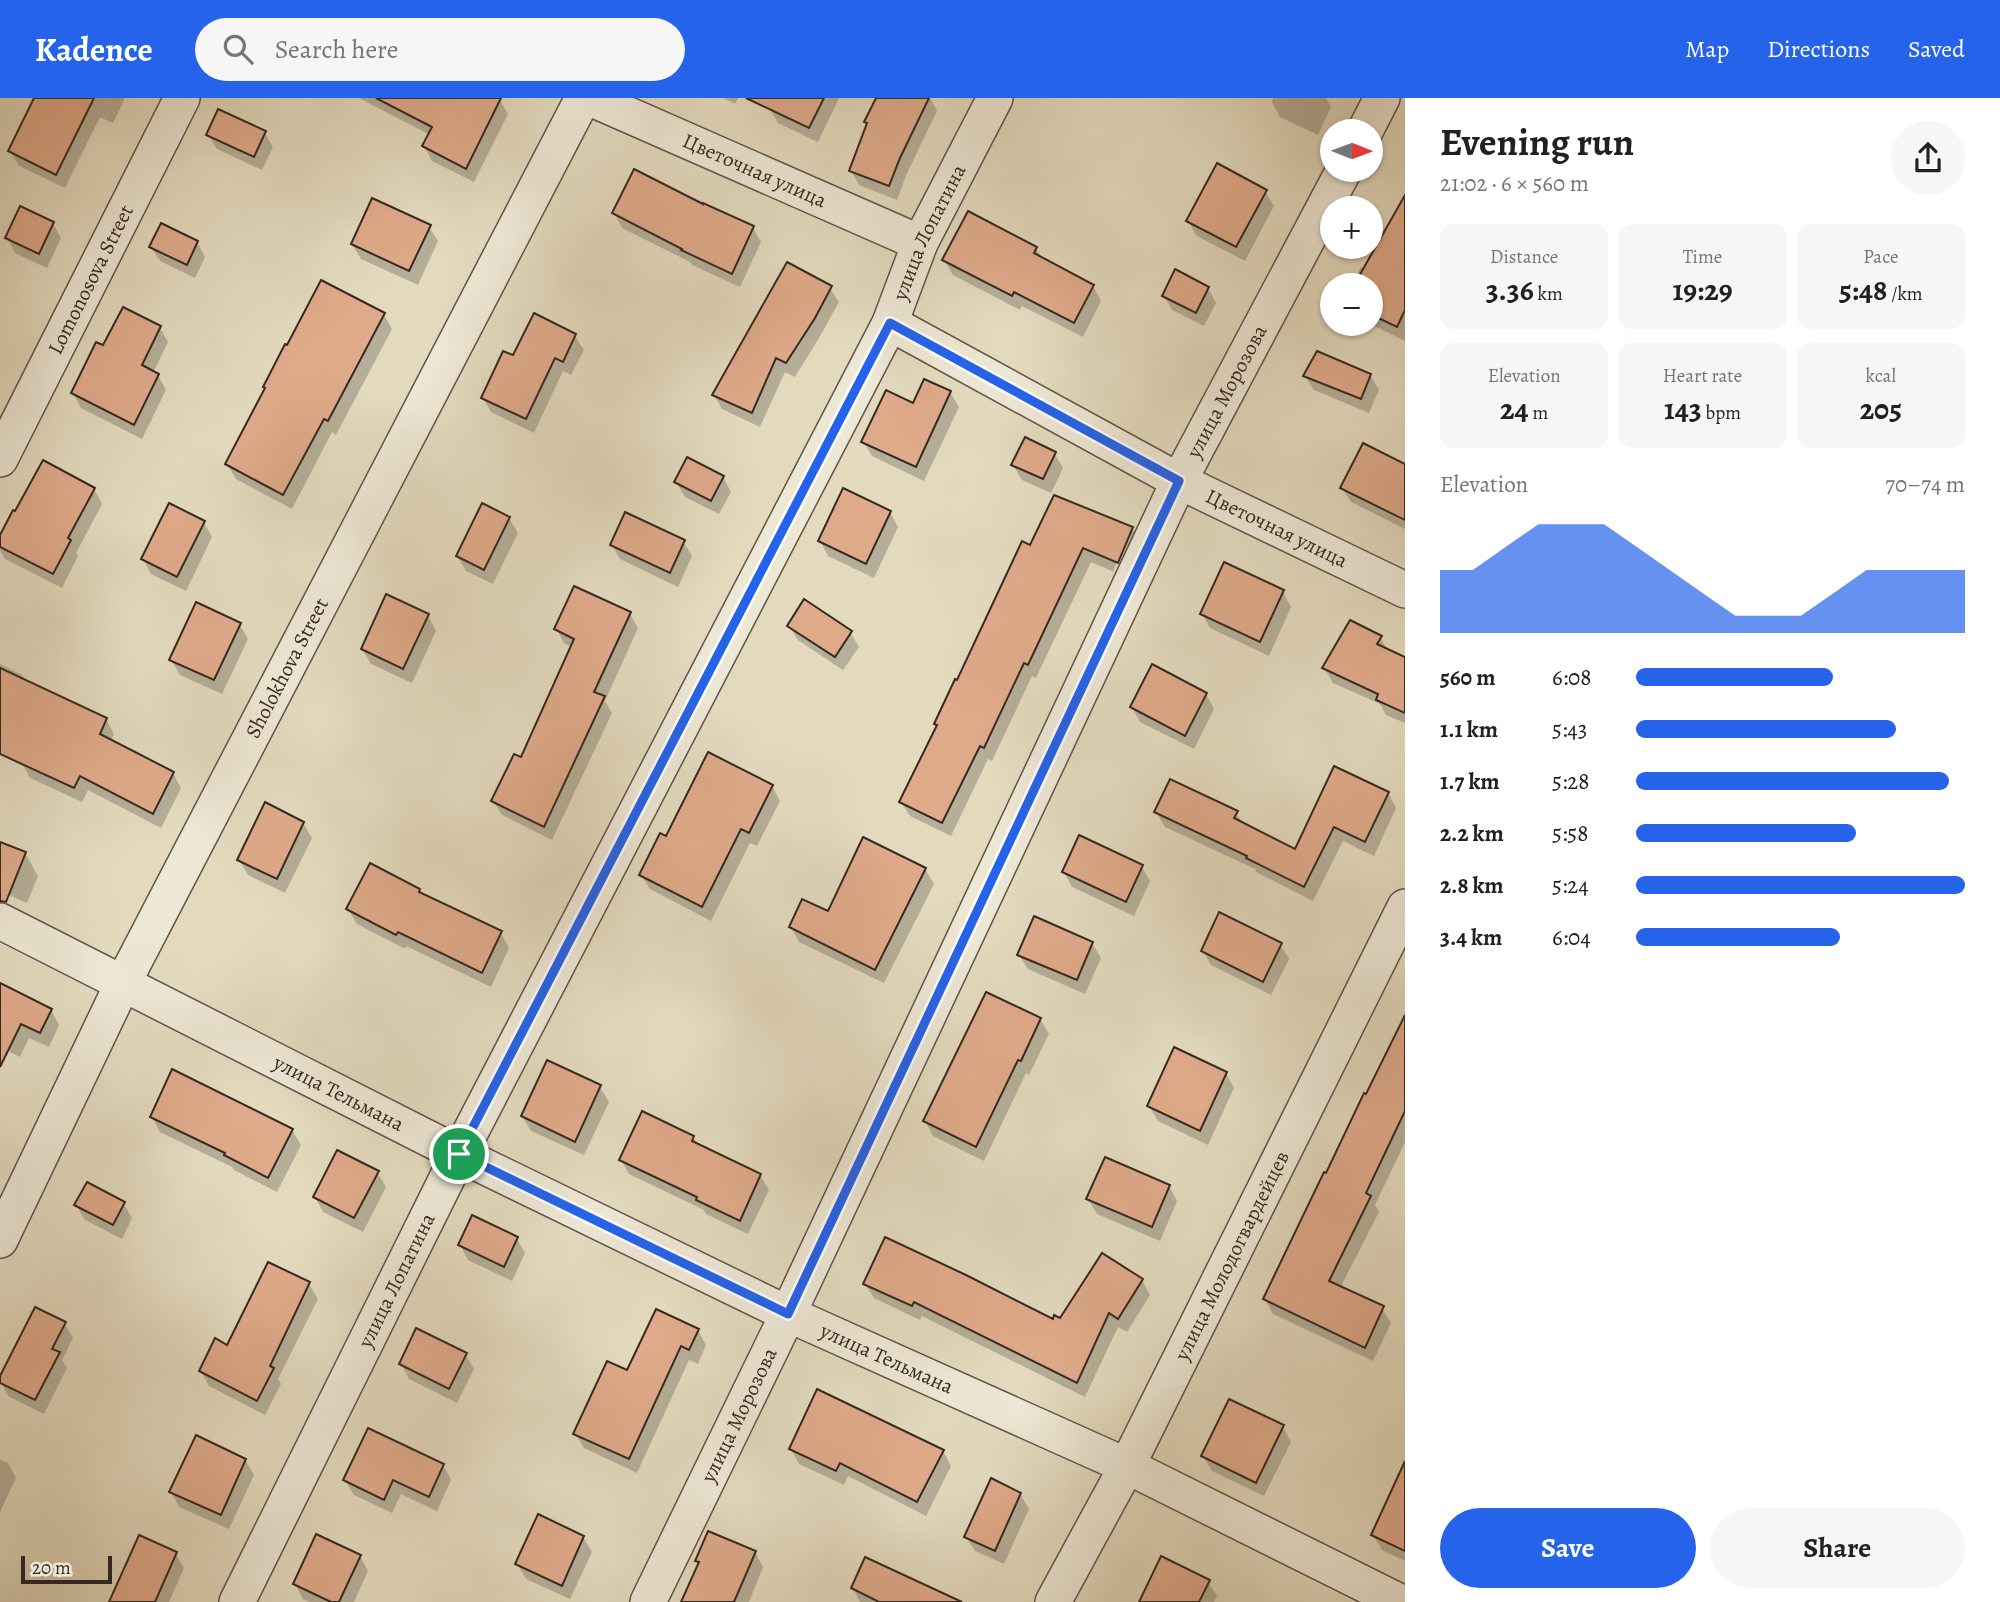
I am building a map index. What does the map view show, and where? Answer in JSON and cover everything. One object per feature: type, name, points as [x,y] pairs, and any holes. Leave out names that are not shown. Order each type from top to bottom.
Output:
[{"type":"street","name":"Lomonosova Street","points":[[0,459],[182,98]]},
{"type":"street","name":"Sholokhova Street","points":[[0,1240],[123,983],[583,98]]},
{"type":"street","name":"Цветочная улица","points":[[590,98],[920,243]]},
{"type":"street","name":"улица Лопатина","points":[[237,1602],[459,1154],[890,323],[920,243],[995,98]]},
{"type":"street","points":[[1371,119],[1382,98]]},
{"type":"street","name":"улица Морозова","points":[[648,1602],[788,1314],[1179,481],[1338,182]]},
{"type":"street","name":"Цветочная улица","points":[[890,323],[1179,481],[1405,590]]},
{"type":"street","name":"улица Молодогвардейцев","points":[[1053,1602],[1127,1466],[1405,907]]},
{"type":"street","name":"улица Тельмана","points":[[0,921],[459,1154],[788,1314],[1127,1466],[1400,1602]]},
{"type":"building","points":[[34,98],[94,98],[56,175],[8,151]]},
{"type":"building","points":[[376,98],[501,98],[466,169],[422,146],[432,127]]},
{"type":"building","points":[[746,98],[824,98],[809,128]]},
{"type":"building","points":[[876,98],[929,98],[889,186],[849,171],[867,123],[864,122]]},
{"type":"building","points":[[218,109],[266,131],[254,157],[206,135]]},
{"type":"building","points":[[1217,163],[1267,190],[1236,247],[1186,221]]},
{"type":"building","points":[[634,169],[754,226],[732,274],[612,213]]},
{"type":"building","points":[[1405,195],[1405,310],[1397,327],[1383,320],[1383,273],[1361,273],[1369,259],[1383,259],[1383,234]]},
{"type":"building","points":[[372,198],[431,225],[409,271],[351,244]]},
{"type":"building","points":[[20,206],[54,222],[39,254],[5,238]]},
{"type":"building","points":[[968,211],[1037,247],[1034,253],[1094,285],[1074,323],[1014,292],[1012,296],[942,260]]},
{"type":"building","points":[[161,223],[198,241],[187,265],[149,247]]},
{"type":"building","points":[[787,262],[832,286],[786,363],[776,358],[752,413],[712,395]]},
{"type":"building","points":[[1175,269],[1209,287],[1196,313],[1162,296]]},
{"type":"building","points":[[321,280],[385,313],[328,421],[324,419],[283,495],[225,464],[285,344],[287,345]]},
{"type":"building","points":[[123,307],[161,326],[142,365],[159,374],[134,425],[71,393],[96,342],[103,345]]},
{"type":"building","points":[[534,313],[576,334],[563,362],[555,358],[526,419],[481,398],[503,351],[513,355]]},
{"type":"building","points":[[1317,351],[1371,374],[1361,399],[1303,376]]},
{"type":"building","points":[[924,379],[951,391],[916,467],[861,442],[886,390],[913,403]]},
{"type":"building","points":[[1025,437],[1056,452],[1043,479],[1011,465]]},
{"type":"building","points":[[1363,443],[1405,464],[1405,520],[1340,488]]},
{"type":"building","points":[[687,457],[724,476],[711,501],[674,482]]},
{"type":"building","points":[[43,460],[95,488],[68,538],[71,540],[53,574],[0,547],[0,535]]},
{"type":"building","points":[[843,488],[891,511],[866,564],[818,541]]},
{"type":"building","points":[[1054,495],[1133,527],[1118,563],[1083,548],[1028,665],[1024,663],[984,748],[980,746],[942,823],[899,802],[1022,541],[1030,545]]},
{"type":"building","points":[[169,503],[205,521],[177,577],[141,559]]},
{"type":"building","points":[[482,503],[510,517],[484,570],[456,556]]},
{"type":"building","points":[[625,512],[685,540],[670,573],[610,545]]},
{"type":"building","points":[[1224,562],[1284,590],[1260,642],[1200,614]]},
{"type":"building","points":[[574,586],[631,612],[594,692],[605,696],[544,827],[491,801],[514,754],[521,757],[574,639],[554,629]]},
{"type":"building","points":[[386,594],[429,614],[403,669],[361,649]]},
{"type":"building","points":[[804,599],[852,631],[835,657],[787,626]]},
{"type":"building","points":[[196,602],[241,623],[214,680],[169,660]]},
{"type":"building","points":[[1350,620],[1382,636],[1377,644],[1405,657],[1405,713],[1376,700],[1378,694],[1322,668]]},
{"type":"building","points":[[1152,664],[1207,693],[1185,736],[1130,707]]},
{"type":"building","points":[[0,668],[107,718],[100,734],[174,772],[153,814],[80,776],[74,788],[0,754]]},
{"type":"building","points":[[708,752],[773,785],[749,833],[741,829],[702,907],[639,875],[660,833],[666,836]]},
{"type":"building","points":[[1334,766],[1389,792],[1365,842],[1334,827],[1304,887],[1246,858],[1247,856],[1154,812],[1170,779],[1238,811],[1234,818],[1295,849]]},
{"type":"building","points":[[265,802],[304,822],[277,879],[237,860]]},
{"type":"building","points":[[1079,835],[1143,865],[1126,902],[1062,872]]},
{"type":"building","points":[[863,837],[926,868],[875,970],[789,927],[802,899],[828,911]]},
{"type":"building","points":[[0,842],[26,852],[6,902],[0,901]]},
{"type":"building","points":[[370,863],[420,889],[419,892],[502,931],[482,973],[398,932],[396,935],[346,909]]},
{"type":"building","points":[[1219,912],[1282,943],[1263,982],[1201,951]]},
{"type":"building","points":[[1034,916],[1093,942],[1077,980],[1017,955]]},
{"type":"building","points":[[0,983],[52,1009],[40,1033],[21,1024],[0,1067]]},
{"type":"building","points":[[986,992],[1041,1018],[976,1147],[923,1121]]},
{"type":"building","points":[[1405,1015],[1405,1111],[1366,1193],[1371,1196],[1329,1281],[1384,1306],[1365,1348],[1263,1299],[1324,1172],[1326,1173]]},
{"type":"building","points":[[1174,1047],[1227,1072],[1200,1131],[1147,1106]]},
{"type":"building","points":[[547,1060],[601,1085],[575,1142],[521,1116]]},
{"type":"building","points":[[172,1069],[293,1129],[268,1178],[224,1155],[225,1153],[150,1117]]},
{"type":"building","points":[[642,1111],[694,1136],[692,1141],[761,1174],[740,1221],[619,1160]]},
{"type":"building","points":[[337,1150],[379,1171],[354,1218],[313,1197]]},
{"type":"building","points":[[1105,1157],[1170,1185],[1152,1227],[1086,1199]]},
{"type":"building","points":[[87,1182],[125,1202],[113,1225],[74,1205]]},
{"type":"building","points":[[472,1215],[518,1237],[504,1267],[458,1245]]},
{"type":"building","points":[[885,1237],[1053,1319],[1054,1315],[1060,1318],[1102,1253],[1143,1279],[1118,1319],[1109,1313],[1077,1383],[914,1302],[912,1306],[863,1284]]},
{"type":"building","points":[[268,1262],[310,1282],[270,1366],[274,1368],[257,1401],[199,1371],[215,1338],[227,1345]]},
{"type":"building","points":[[35,1307],[66,1322],[52,1349],[60,1352],[35,1400],[0,1383],[0,1376]]},
{"type":"building","points":[[656,1309],[699,1329],[689,1350],[681,1346],[629,1459],[573,1434],[607,1361],[627,1370]]},
{"type":"building","points":[[416,1328],[467,1353],[449,1389],[399,1364]]},
{"type":"building","points":[[817,1389],[944,1450],[917,1502],[840,1463],[836,1471],[789,1449]]},
{"type":"building","points":[[1229,1399],[1284,1425],[1256,1483],[1201,1456]]},
{"type":"building","points":[[368,1428],[444,1464],[429,1497],[393,1480],[384,1500],[343,1480]]},
{"type":"building","points":[[196,1435],[246,1459],[221,1515],[169,1492]]},
{"type":"building","points":[[1405,1461],[1405,1551],[1371,1535]]},
{"type":"building","points":[[991,1478],[1021,1493],[995,1551],[964,1537]]},
{"type":"building","points":[[538,1514],[584,1536],[562,1586],[515,1564]]},
{"type":"building","points":[[708,1531],[756,1551],[734,1602],[681,1602],[699,1562],[695,1561]]},
{"type":"building","points":[[316,1534],[361,1555],[339,1602],[331,1602],[293,1584]]},
{"type":"building","points":[[139,1535],[177,1552],[155,1602],[109,1602]]},
{"type":"building","points":[[1161,1556],[1210,1580],[1199,1602],[1139,1602]]},
{"type":"building","points":[[865,1557],[962,1602],[879,1602],[851,1588]]},
{"type":"route","points":[[890,323],[1179,481],[788,1314],[459,1154],[890,323]]}]
